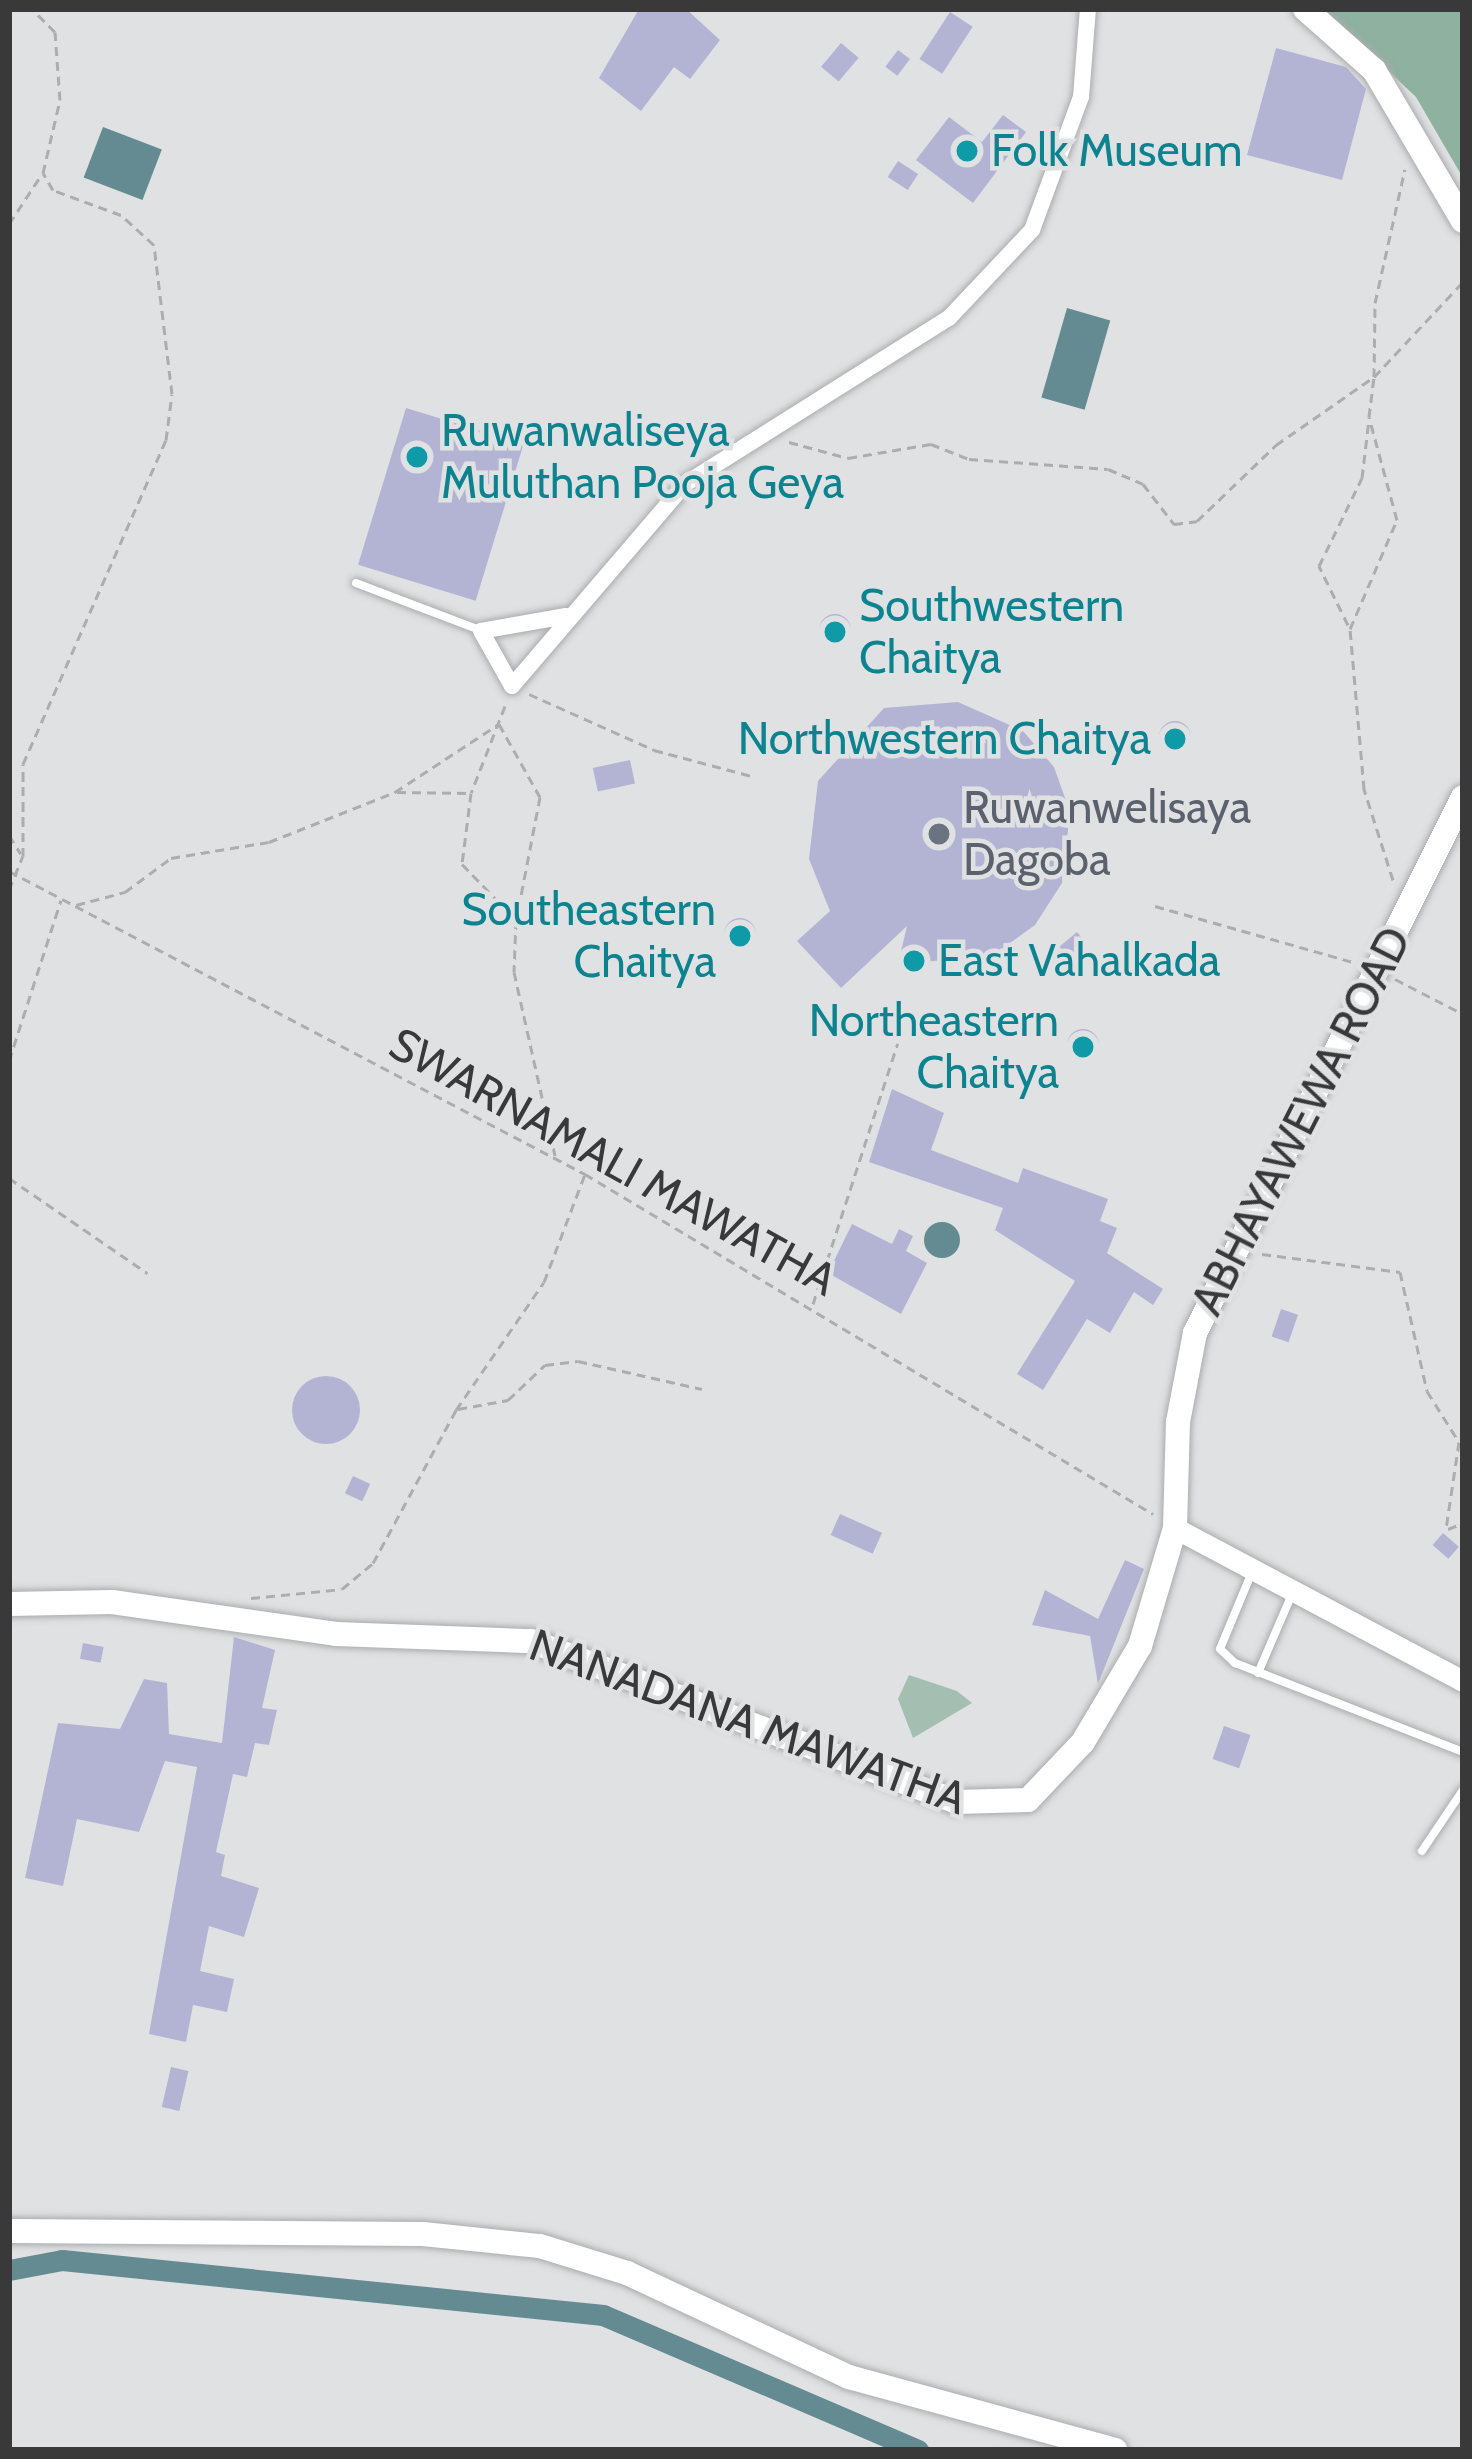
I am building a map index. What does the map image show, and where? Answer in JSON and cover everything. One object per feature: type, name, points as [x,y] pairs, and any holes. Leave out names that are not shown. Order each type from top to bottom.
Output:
[{"type":"main road","points":[[1305,9],[1374,70],[1412,142],[1463,221]]},
{"type":"main road","name":"ABHAYAWEWA ROAD","points":[[1175,1528],[1187,1362],[1233,1243],[1463,797]]},
{"type":"main road","name":"NANADANA MAWATHA","points":[[9,1604],[112,1602],[336,1634],[531,1640],[742,1726],[997,1809],[1044,1790],[1102,1716],[1140,1646],[1175,1528]]},
{"type":"main road","points":[[9,2231],[423,2234],[540,2246],[643,2280],[849,2377],[1115,2450]]},
{"type":"street","points":[[566,616],[481,631],[512,686],[566,616],[686,484],[753,432],[949,318],[1032,230],[1081,97],[1088,9]]},
{"type":"street","points":[[1175,1528],[1463,1681]]},
{"type":"lane","points":[[356,583],[481,631]]},
{"type":"lane","points":[[1253,1570],[1220,1649],[1258,1673],[1463,1752]]},
{"type":"lane","points":[[1258,1673],[1292,1594]]},
{"type":"lane","points":[[1422,1852],[1463,1790]]},
{"type":"path","points":[[9,224],[43,173],[61,100],[55,32],[32,9]]},
{"type":"path","points":[[1412,142],[1375,303],[1374,376],[1362,478],[1318,566],[1350,629],[1364,789],[1383,864],[1415,893]]},
{"type":"path","points":[[9,890],[23,856],[23,764],[166,440],[172,394],[154,245],[122,215],[53,190],[43,173]]},
{"type":"path","points":[[753,432],[848,458],[932,445],[969,459],[1108,469],[1143,484],[1174,524],[1197,521],[1276,445],[1374,376],[1463,283]]},
{"type":"path","points":[[1350,629],[1397,520],[1369,417]]},
{"type":"path","points":[[516,920],[462,863],[471,793],[512,686],[655,750],[752,776]]},
{"type":"path","points":[[74,905],[125,892],[172,858],[227,840],[269,842],[395,792],[499,724]]},
{"type":"path","points":[[499,724],[540,797],[516,920],[514,972],[556,1158]]},
{"type":"path","points":[[395,792],[471,793]]},
{"type":"path","points":[[9,835],[23,856]]},
{"type":"path","name":"SWARNAMALI MAWATHA","points":[[9,871],[585,1174],[813,1306],[1175,1528]]},
{"type":"path","points":[[9,1061],[61,898]]},
{"type":"path","points":[[1155,905],[1377,971],[1463,1014]]},
{"type":"path","points":[[813,1306],[898,1043]]},
{"type":"path","points":[[242,1599],[354,1584],[456,1410],[544,1282],[585,1174]]},
{"type":"path","points":[[9,1178],[146,1273]]},
{"type":"path","points":[[1233,1243],[1307,1267],[1400,1272],[1427,1391],[1459,1442],[1445,1529],[1463,1523]]},
{"type":"path","points":[[456,1410],[508,1400],[545,1365],[578,1361],[702,1389]]},
{"type":"green space","points":[[1323,9],[1463,9],[1463,178],[1416,97]]},
{"type":"green space","points":[[909,1675],[957,1691],[972,1703],[913,1738],[898,1699]]},
{"type":"water","points":[[103,127],[162,150],[142,200],[84,177]]},
{"type":"water","points":[[1067,308],[1110,320],[1085,410],[1041,397]]},
{"type":"water","points":[[942,1222],[955,1227],[960,1240],[955,1253],[942,1258],[929,1253],[924,1240],[929,1227]]},
{"type":"building","points":[[639,9],[686,9],[720,40],[690,79],[674,67],[641,111],[599,78]]},
{"type":"building","points":[[950,12],[973,27],[942,74],[920,59]]},
{"type":"building","points":[[841,43],[859,58],[839,82],[821,67]]},
{"type":"building","points":[[1276,48],[1346,67],[1366,89],[1342,180],[1247,155]]},
{"type":"building","points":[[898,50],[910,59],[897,76],[885,67]]},
{"type":"building","name":"Folk Museum","points":[[1003,115],[1026,132],[973,203],[916,160],[949,117],[982,142]]},
{"type":"building","points":[[898,161],[918,174],[908,190],[888,177]]},
{"type":"building","points":[[406,408],[524,444],[476,601],[358,565]]},
{"type":"building","name":"Southwestern Chaitya","points":[[835,614],[847,618],[851,630],[847,642],[835,646],[823,642],[819,630],[823,618]]},
{"type":"building","name":"Ruwanwelisaya Dagoba","points":[[958,702],[1023,731],[1054,767],[1070,812],[1062,883],[1035,925],[992,956],[898,964],[907,926],[841,988],[797,941],[830,911],[809,859],[818,781],[884,708]]},
{"type":"building","name":"Northwestern Chaitya","points":[[1175,721],[1187,725],[1191,737],[1187,749],[1175,753],[1163,749],[1159,737],[1163,725]]},
{"type":"building","points":[[630,760],[635,783],[598,791],[593,768]]},
{"type":"building","name":"Southeastern Chaitya","points":[[740,918],[752,922],[756,934],[752,946],[740,950],[728,946],[724,934],[728,922]]},
{"type":"building","points":[[1077,932],[1087,944],[1070,959],[1059,947]]},
{"type":"building","name":"Northeastern Chaitya","points":[[1083,1029],[1095,1033],[1099,1045],[1095,1057],[1083,1061],[1071,1057],[1067,1045],[1071,1033]]},
{"type":"building","points":[[892,1089],[944,1113],[931,1150],[1018,1183],[1023,1168],[1108,1199],[1100,1221],[1117,1228],[1107,1253],[1163,1289],[1153,1305],[1134,1292],[1110,1333],[1087,1319],[1043,1390],[1017,1374],[1075,1281],[995,1230],[1003,1208],[869,1162]]},
{"type":"building","points":[[852,1224],[892,1244],[899,1229],[913,1236],[906,1251],[927,1263],[901,1314],[828,1273]]},
{"type":"building","points":[[1281,1309],[1298,1315],[1289,1342],[1272,1336]]},
{"type":"building","points":[[326,1376],[350,1386],[360,1410],[350,1434],[326,1444],[302,1434],[292,1410],[302,1386]]},
{"type":"building","points":[[353,1476],[370,1484],[362,1501],[345,1493]]},
{"type":"building","points":[[840,1514],[882,1533],[873,1554],[831,1535]]},
{"type":"building","points":[[1443,1533],[1459,1547],[1448,1559],[1433,1545]]},
{"type":"building","points":[[1125,1560],[1144,1569],[1098,1684],[1090,1636],[1032,1625],[1045,1590],[1098,1619]]},
{"type":"building","points":[[234,1637],[275,1650],[262,1708],[277,1710],[269,1745],[255,1743],[247,1777],[233,1774],[216,1852],[225,1855],[221,1876],[259,1888],[244,1937],[209,1926],[200,1971],[234,1979],[227,2012],[193,2005],[186,2042],[149,2034],[197,1767],[165,1761],[139,1832],[77,1819],[63,1886],[25,1878],[58,1723],[120,1729],[144,1679],[167,1683],[169,1734],[222,1743]]},
{"type":"building","points":[[83,1643],[104,1647],[101,1663],[80,1659]]},
{"type":"building","points":[[1224,1726],[1250,1735],[1239,1768],[1213,1759]]},
{"type":"building","points":[[171,2067],[189,2071],[179,2111],[162,2107]]},
{"type":"waterway","points":[[9,2270],[62,2260],[603,2315],[918,2450]]},
{"type":"place","name":"Folk Museum","points":[[967,151]]},
{"type":"place","name":"Ruwanwaliseya Muluthan Pooja Geya","points":[[417,457]]},
{"type":"place","name":"Southwestern Chaitya","points":[[835,632]]},
{"type":"place","name":"Northwestern Chaitya","points":[[1175,739]]},
{"type":"place","name":"Ruwanwelisaya Dagoba","points":[[939,834]]},
{"type":"place","name":"Southeastern Chaitya","points":[[740,936]]},
{"type":"place","name":"East Vahalkada","points":[[914,961]]},
{"type":"place","name":"Northeastern Chaitya","points":[[1083,1047]]}]
